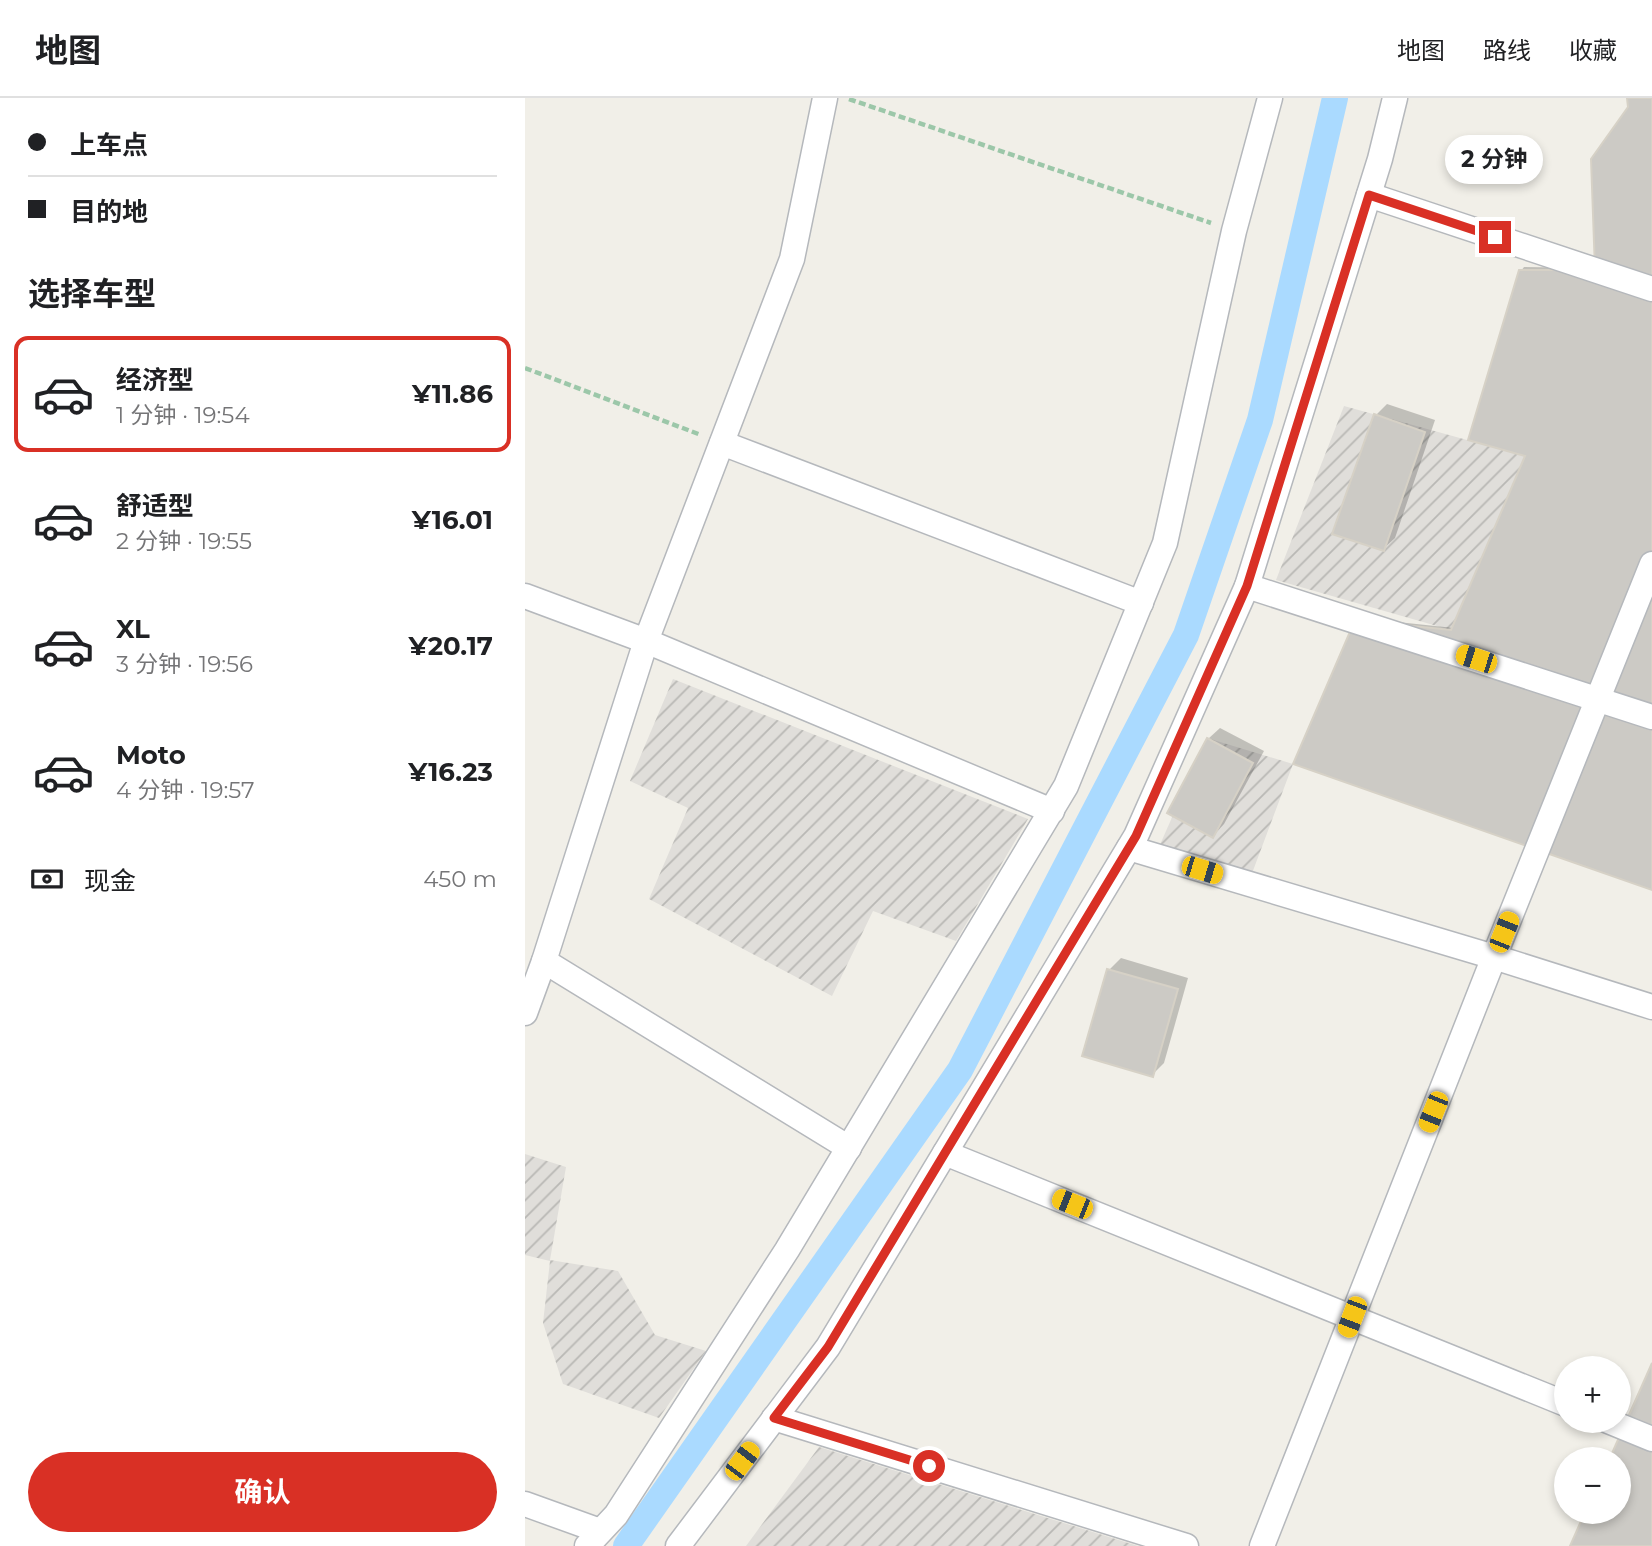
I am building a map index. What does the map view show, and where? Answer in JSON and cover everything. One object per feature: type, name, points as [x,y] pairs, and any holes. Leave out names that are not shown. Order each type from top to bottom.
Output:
[{"type":"street","points":[[525,1013],[646,641],[792,259],[825,98]]},
{"type":"street","points":[[525,1504],[594,1539],[615,1515],[772,1273],[1066,786],[1165,543],[1234,231],[1270,98]]},
{"type":"street","points":[[678,1546],[828,1347],[1142,823],[1247,586],[1380,159],[1395,98]]},
{"type":"street","points":[[1369,195],[1652,289]]},
{"type":"street","points":[[722,443],[1141,603]]},
{"type":"street","points":[[1262,1546],[1652,564]]},
{"type":"street","points":[[1247,586],[1652,717]]},
{"type":"street","points":[[525,596],[646,641],[1052,811]]},
{"type":"street","points":[[1129,848],[1652,1007]]},
{"type":"street","points":[[544,961],[849,1148]]},
{"type":"street","points":[[945,1153],[1554,1399]]},
{"type":"street","points":[[774,1418],[1186,1546]]},
{"type":"street","points":[[1631,1430],[1652,1439]]},
{"type":"path","points":[[845,98],[1234,231]]},
{"type":"path","points":[[525,368],[722,443]]},
{"type":"shaded area","points":[[1344,406],[1525,456],[1451,630],[1276,580]]},
{"type":"shaded area","points":[[673,679],[1028,819],[956,941],[873,911],[832,996],[649,899],[688,808],[630,781]]},
{"type":"shaded area","points":[[1207,738],[1293,764],[1248,884],[1155,856]]},
{"type":"shaded area","points":[[525,1154],[566,1167],[550,1260],[618,1271],[655,1335],[706,1351],[659,1418],[563,1384],[543,1323],[550,1261],[525,1255]]},
{"type":"shaded area","points":[[819,1447],[1138,1546],[746,1546]]},
{"type":"building","points":[[1627,98],[1652,98],[1652,890],[1293,764],[1355,620],[1451,630],[1525,456],[1468,440],[1519,270],[1595,270],[1591,159],[1628,107]]},
{"type":"building","points":[[1374,414],[1425,432],[1384,551],[1332,534]]},
{"type":"building","points":[[1207,738],[1253,763],[1213,838],[1167,813]]},
{"type":"building","points":[[1107,969],[1178,989],[1153,1077],[1082,1056]]},
{"type":"building","points":[[1652,1363],[1652,1546],[1570,1546],[1580,1524],[1631,1524],[1631,1447],[1615,1447],[1621,1433],[1631,1433],[1631,1410]]},
{"type":"waterway","points":[[626,1546],[960,1070],[1186,635],[1260,420],[1335,98]]},
{"type":"route","points":[[929,1466],[774,1418],[828,1347],[1136,836],[1247,586],[1369,195],[1495,237]]}]
